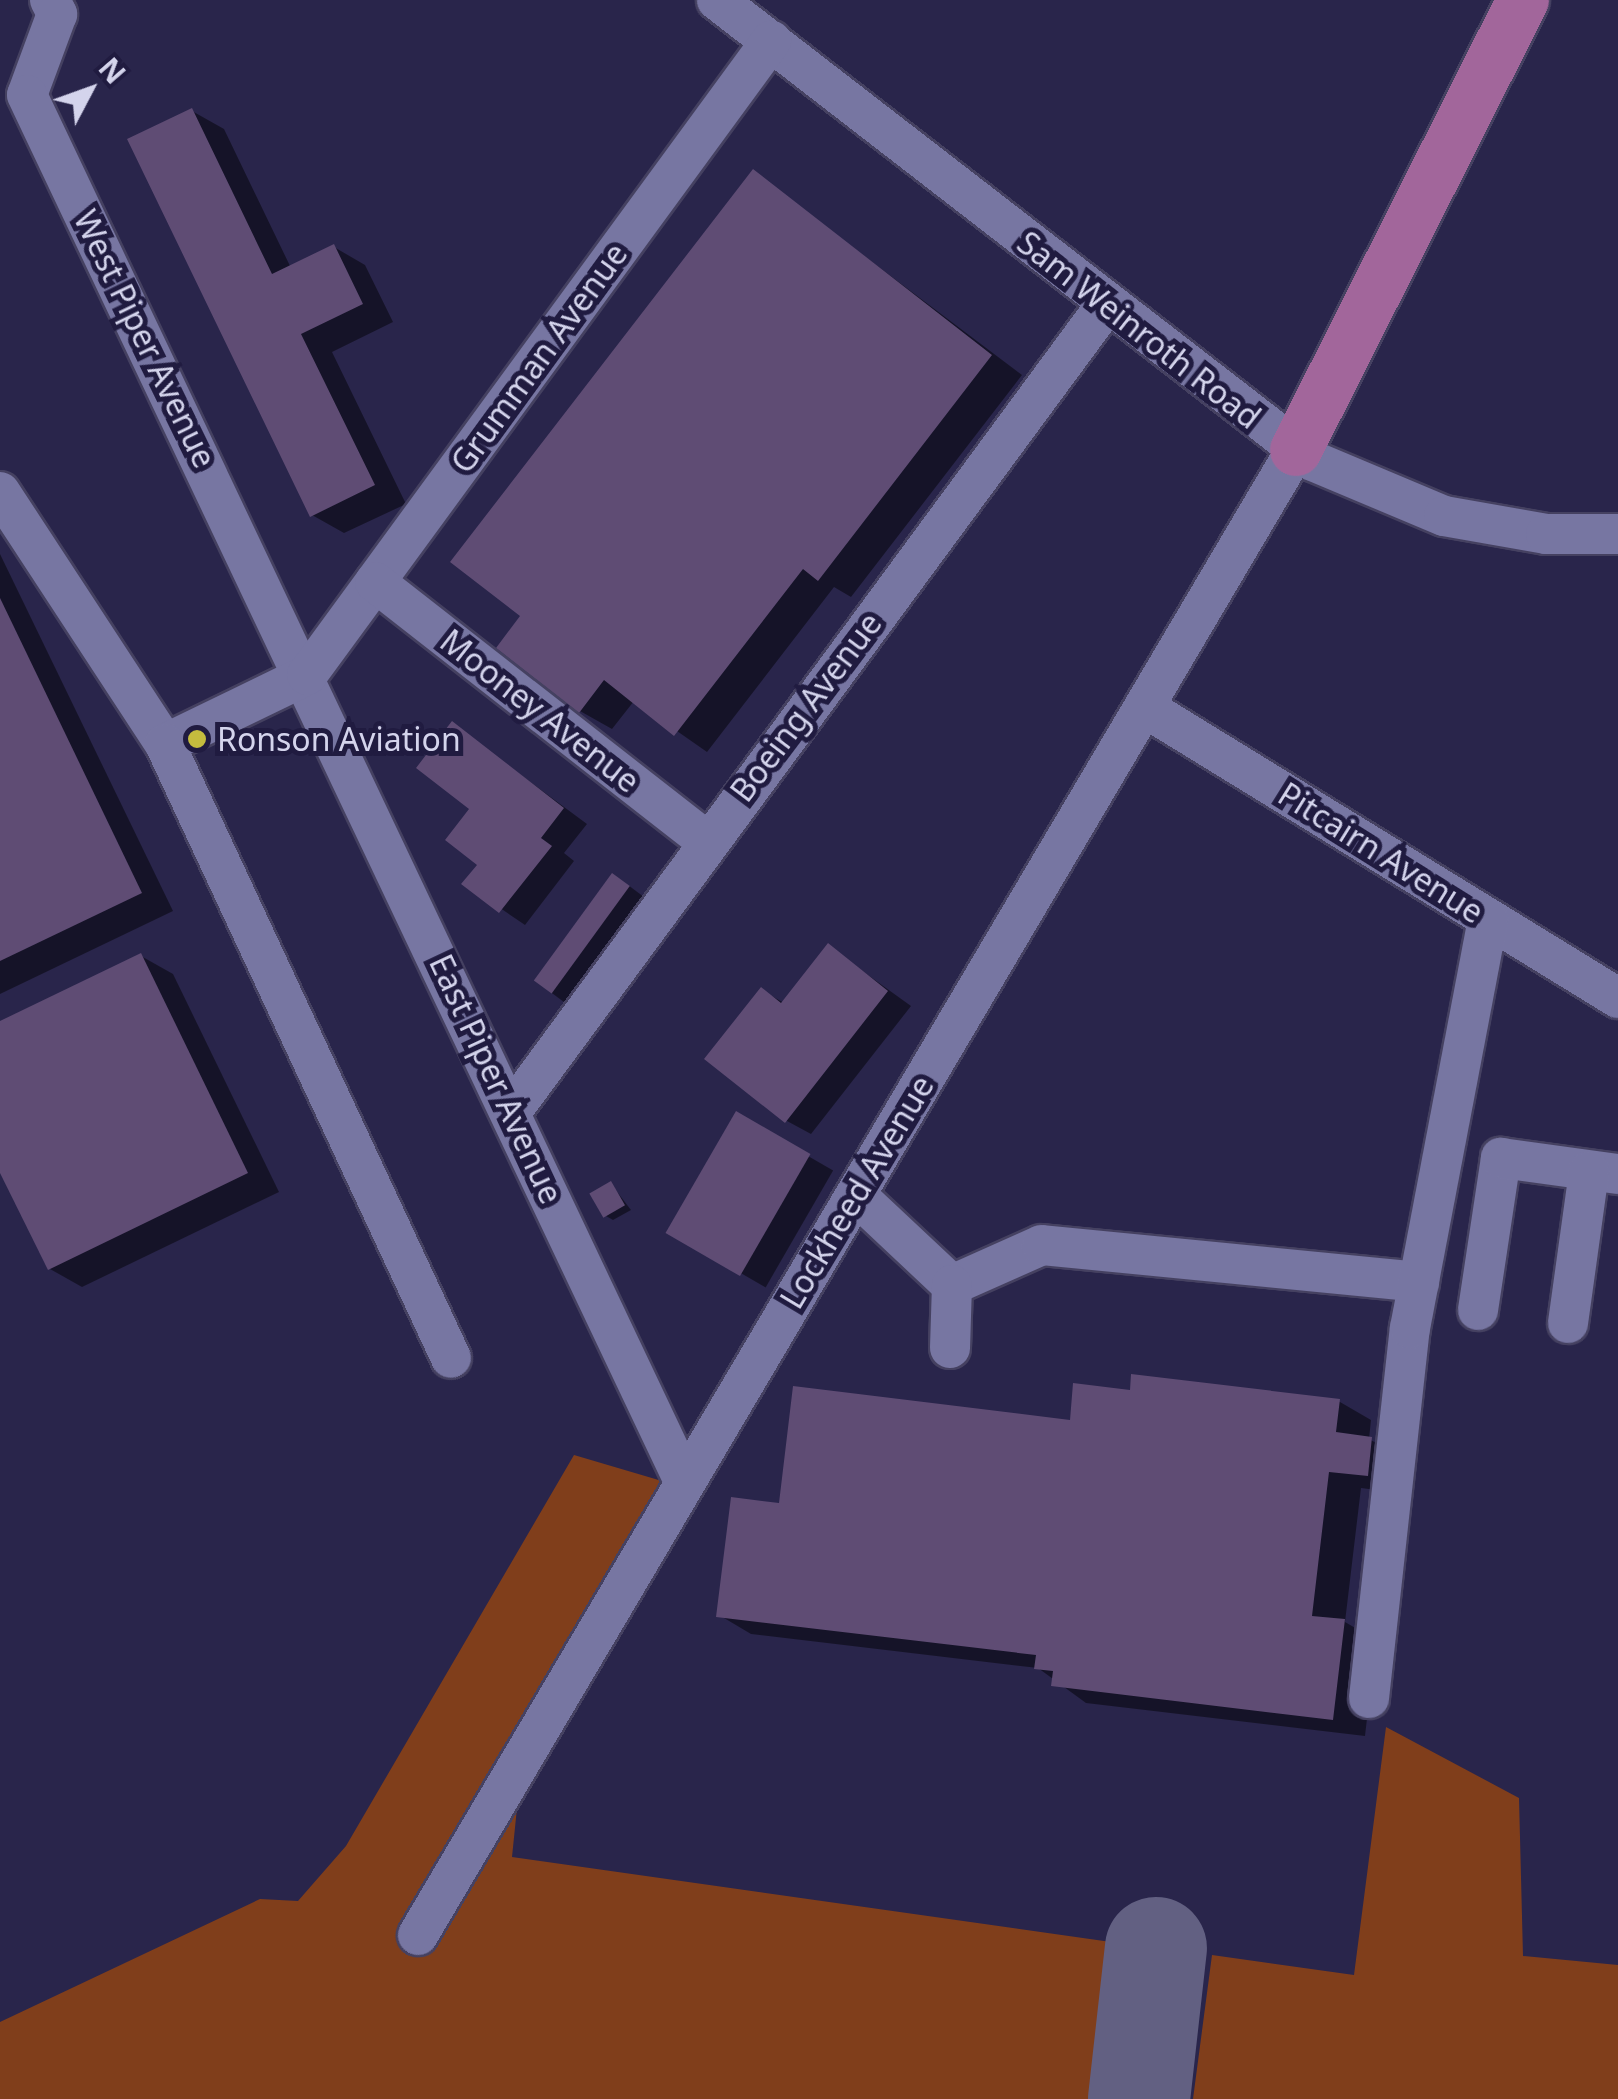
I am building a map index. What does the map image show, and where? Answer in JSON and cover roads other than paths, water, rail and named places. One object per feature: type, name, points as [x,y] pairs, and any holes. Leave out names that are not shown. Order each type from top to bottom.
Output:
[{"type":"main road","points":[[1296,450],[1523,0]]},
{"type":"street","name":"West Piper Avenue","points":[[50,0],[56,14],[27,96],[307,674]]},
{"type":"street","name":"Sam Weinroth Road","points":[[716,0],[1296,450],[1444,516],[1546,534],[1618,534]]},
{"type":"street","name":"Grumman Avenue","points":[[307,674],[771,42]]},
{"type":"street","points":[[0,80],[41,57]]},
{"type":"street","name":"Boeing Avenue","points":[[511,1112],[706,841],[1106,305]]},
{"type":"street","name":"Lockheed Avenue","points":[[418,1935],[1296,450]]},
{"type":"street","points":[[0,492],[165,744],[451,1358]]},
{"type":"street","name":"Mooney Avenue","points":[[375,582],[706,841]]},
{"type":"street","points":[[165,744],[307,674]]},
{"type":"street","name":"East Piper Avenue","points":[[307,674],[685,1483]]},
{"type":"street","name":"Pitcairn Avenue","points":[[1144,707],[1618,998]]},
{"type":"street","points":[[1369,1698],[1420,1282],[1488,919]]},
{"type":"street","points":[[1478,1310],[1501,1158],[1604,1172],[1568,1322]]},
{"type":"street","points":[[856,1195],[952,1285],[950,1348]]},
{"type":"street","points":[[952,1285],[1042,1245],[1420,1282]]},
{"type":"place","name":"Ronson Aviation","points":[[197,739]]}]
